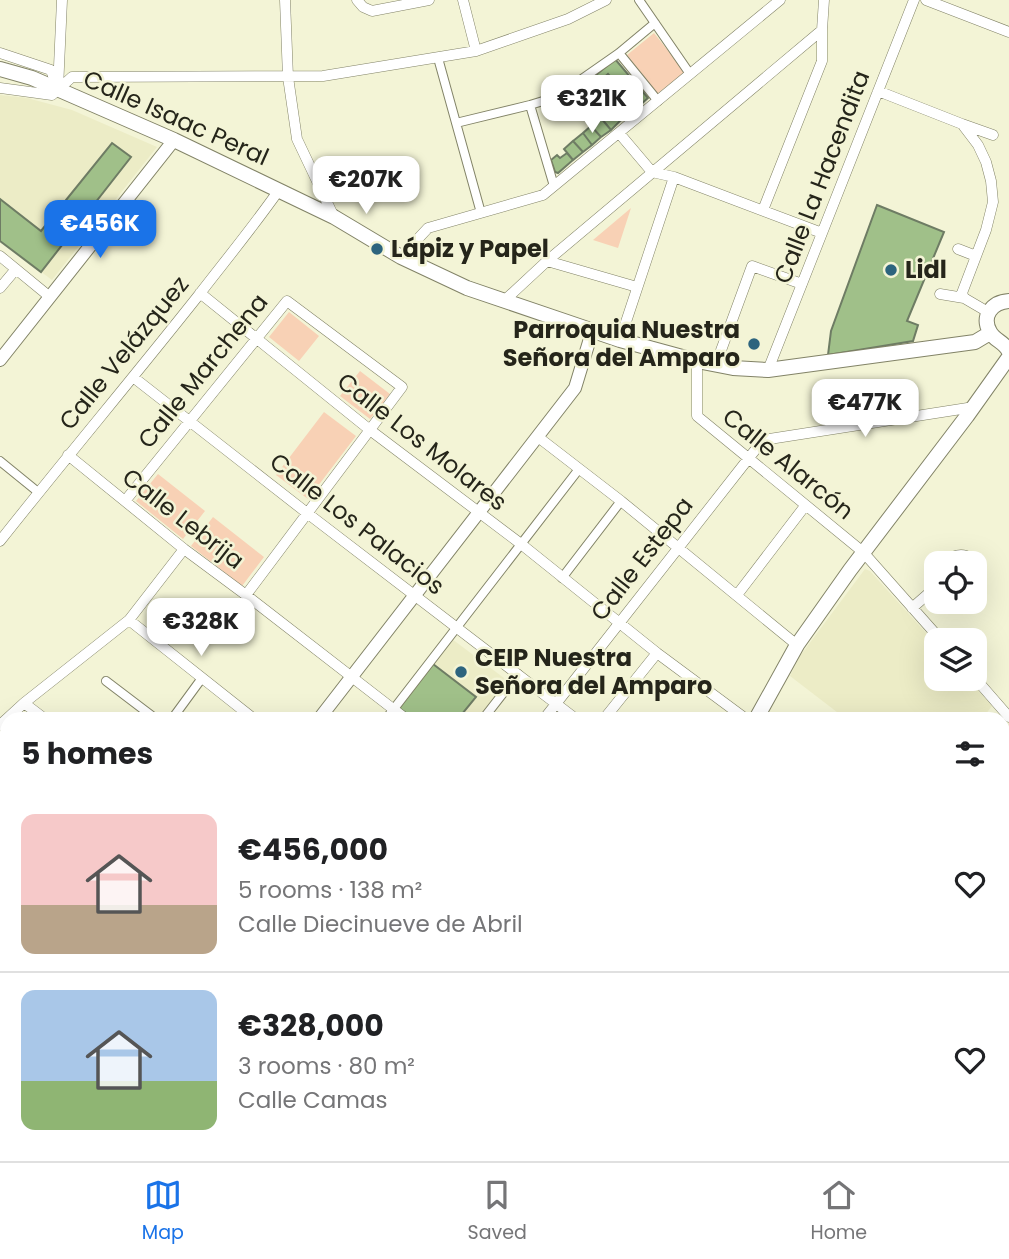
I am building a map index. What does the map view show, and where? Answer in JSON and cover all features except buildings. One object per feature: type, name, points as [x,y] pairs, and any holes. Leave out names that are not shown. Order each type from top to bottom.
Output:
[{"type":"main road","name":"Calle Isaac Peral","points":[[0,69],[32,78],[174,140],[279,190],[401,257],[467,288],[592,332],[697,361],[733,368],[768,370],[975,342],[990,333]]},
{"type":"main road","points":[[1009,301],[996,304],[986,318],[990,333],[1006,345],[1009,352]]},
{"type":"main road","points":[[760,712],[797,645],[1009,357]]},
{"type":"street","points":[[58,89],[62,0]]},
{"type":"street","points":[[285,0],[288,77],[297,139],[334,218]]},
{"type":"street","points":[[356,0],[372,11],[429,0]]},
{"type":"street","points":[[463,0],[476,51]]},
{"type":"street","points":[[58,89],[72,77],[323,76],[438,58],[476,51],[568,19],[606,0]]},
{"type":"street","points":[[639,0],[690,74]]},
{"type":"street","points":[[401,257],[428,228],[543,195],[780,0]]},
{"type":"street","points":[[763,210],[822,61],[824,0]]},
{"type":"street","name":"Calle La Hacendita","points":[[768,370],[914,0]]},
{"type":"street","points":[[926,0],[1009,33]]},
{"type":"street","points":[[456,122],[556,97],[655,23]]},
{"type":"street","points":[[505,300],[547,261],[822,30]]},
{"type":"street","name":"Calle Isaac Peral","points":[[0,53],[51,70],[58,89],[52,95],[0,88]]},
{"type":"street","points":[[618,53],[658,101]]},
{"type":"street","points":[[438,58],[481,213]]},
{"type":"street","points":[[878,91],[993,135]]},
{"type":"street","points":[[530,105],[554,186]]},
{"type":"street","points":[[962,124],[986,162],[993,202],[986,230],[962,293],[964,298]]},
{"type":"street","points":[[619,133],[652,172],[674,177],[822,233]]},
{"type":"street","points":[[0,360],[174,140]]},
{"type":"street","points":[[620,340],[674,177]]},
{"type":"street","name":"Calle Velázquez","points":[[0,541],[200,293],[279,190]]},
{"type":"street","points":[[958,248],[976,256]]},
{"type":"street","points":[[0,256],[50,297]]},
{"type":"street","points":[[547,261],[637,287]]},
{"type":"street","points":[[716,364],[752,267],[802,284]]},
{"type":"street","points":[[0,288],[16,269]]},
{"type":"street","name":"Calle Los Molares","points":[[200,293],[370,430],[737,712]]},
{"type":"street","points":[[940,294],[964,298],[988,312]]},
{"type":"street","name":"Calle Marchena","points":[[125,501],[287,301],[402,387],[370,430]]},
{"type":"street","points":[[324,712],[575,388],[592,332]]},
{"type":"street","name":"Calle Alarcón","points":[[697,361],[697,416],[863,552],[930,628]]},
{"type":"street","name":"Calle Los Palacios","points":[[133,377],[567,712]]},
{"type":"street","name":"Calle Estepa","points":[[550,712],[763,440],[974,407]]},
{"type":"street","points":[[246,595],[370,430]]},
{"type":"street","points":[[538,437],[797,645]]},
{"type":"street","name":"Calle Lebrija","points":[[68,455],[184,549],[397,712]]},
{"type":"street","points":[[0,461],[38,492]]},
{"type":"street","points":[[391,712],[579,469]]},
{"type":"street","points":[[562,578],[621,501]]},
{"type":"street","points":[[737,595],[805,506]]},
{"type":"street","points":[[14,712],[129,620],[184,549]]},
{"type":"street","points":[[912,608],[924,598]]},
{"type":"street","points":[[129,620],[245,712]]},
{"type":"street","points":[[610,712],[657,653]]},
{"type":"street","points":[[488,712],[518,674]]},
{"type":"street","points":[[177,712],[202,678]]},
{"type":"street","points":[[106,681],[147,712]]},
{"type":"street","points":[[986,691],[1005,712]]},
{"type":"street","points":[[24,703],[36,712]]},
{"type":"shaded area","points":[[654,33],[685,72],[657,94],[627,55]]},
{"type":"shaded area","points":[[0,95],[27,98],[72,110],[157,147],[52,280],[0,241]]},
{"type":"shaded area","points":[[631,208],[618,248],[593,240]]},
{"type":"shaded area","points":[[289,312],[319,336],[299,361],[269,337]]},
{"type":"shaded area","points":[[360,371],[390,394],[370,419],[340,396]]},
{"type":"shaded area","points":[[324,412],[356,436],[308,499],[276,475]]},
{"type":"shaded area","points":[[158,474],[205,511],[183,539],[136,501]]},
{"type":"shaded area","points":[[213,517],[264,557],[242,586],[191,546]]},
{"type":"shaded area","points":[[865,569],[870,571],[924,631],[924,691],[979,691],[992,706],[987,712],[837,712],[790,676],[800,656]]},
{"type":"shaded area","name":"CEIP Nuestra Señora del Amparo","points":[[452,639],[508,681],[484,712],[404,712],[399,708]]},
{"type":"place","name":"Lápiz y Papel","points":[[377,249]]},
{"type":"place","name":"Lidl","points":[[891,270]]},
{"type":"place","name":"Parroquia Nuestra Señora del Amparo","points":[[754,344]]},
{"type":"place","name":"CEIP Nuestra Señora del Amparo","points":[[461,672]]}]
